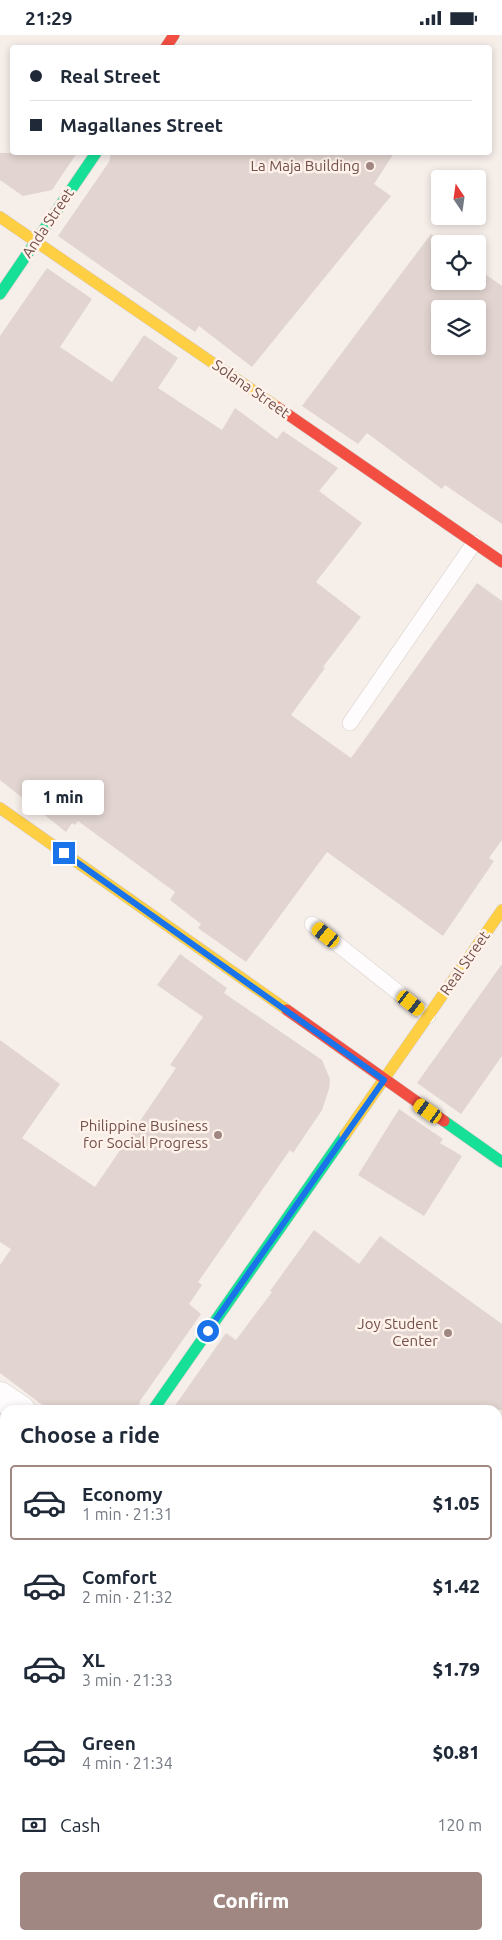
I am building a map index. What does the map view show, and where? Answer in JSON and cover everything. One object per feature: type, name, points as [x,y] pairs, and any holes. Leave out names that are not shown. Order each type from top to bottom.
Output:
[{"type":"street","name":"Anda Street","points":[[0,294],[95,155]]},
{"type":"street","name":"Solana Street","points":[[0,217],[502,562]]},
{"type":"street","points":[[0,808],[502,1162]]},
{"type":"street","name":"Real Street","points":[[156,1405],[502,910]]},
{"type":"street","points":[[0,1396],[14,1405]]},
{"type":"lane","points":[[350,723],[474,543]]},
{"type":"lane","points":[[312,924],[428,1017]]},
{"type":"building","points":[[0,153],[10,153],[10,155],[76,155],[52,190],[23,196],[0,180]]},
{"type":"building","points":[[111,155],[393,155],[374,184],[391,196],[252,367],[199,326],[195,332],[58,236],[109,162]]},
{"type":"building","points":[[431,234],[431,290],[486,290],[486,275],[502,286],[502,524],[445,485],[442,489],[367,433],[358,444],[302,406]]},
{"type":"building","points":[[47,268],[92,299],[60,347],[112,382],[144,335],[178,358],[158,388],[222,430],[235,408],[277,439],[283,431],[338,468],[319,491],[362,523],[316,582],[361,617],[323,667],[325,668],[291,715],[351,758],[477,583],[502,601],[502,840],[489,858],[494,861],[443,936],[327,852],[246,962],[198,928],[201,924],[170,900],[175,892],[78,821],[75,825],[72,823],[66,832],[0,780],[0,336]]},
{"type":"building","points":[[180,954],[227,988],[224,993],[322,1060],[330,1079],[329,1089],[322,1110],[293,1153],[290,1150],[198,1282],[202,1285],[189,1304],[201,1314],[140,1401],[139,1405],[42,1405],[0,1373],[0,1265],[11,1249],[0,1242],[0,1040],[60,1084],[22,1138],[95,1187],[176,1068],[170,1065],[203,1017],[157,985]]},
{"type":"building","points":[[502,964],[502,1056],[461,1114],[417,1083]]},
{"type":"building","points":[[399,1109],[443,1139],[440,1143],[462,1156],[424,1216],[358,1175]]},
{"type":"building","points":[[314,1230],[359,1264],[380,1236],[502,1324],[502,1405],[176,1405],[226,1333],[236,1340],[272,1292],[270,1291]]},
{"type":"traffic: fast","points":[[0,294],[95,155]]},
{"type":"traffic: fast","points":[[444,1121],[502,1162]]},
{"type":"traffic: fast","points":[[156,1405],[345,1135]]},
{"type":"traffic: slow","points":[[0,217],[277,407]]},
{"type":"traffic: slow","points":[[0,808],[287,1010]]},
{"type":"traffic: slow","points":[[345,1135],[502,910]]},
{"type":"traffic: jam","points":[[167,45],[174,35]]},
{"type":"traffic: jam","points":[[277,407],[502,562]]},
{"type":"traffic: jam","points":[[287,1010],[444,1121]]},
{"type":"place","name":"La Maja Building","points":[[370,166]]},
{"type":"place","name":"Philippine Business for Social Progress","points":[[218,1135]]},
{"type":"place","name":"Joy Student Center","points":[[448,1333]]},
{"type":"route","points":[[64,853],[384,1080],[208,1331]]}]
